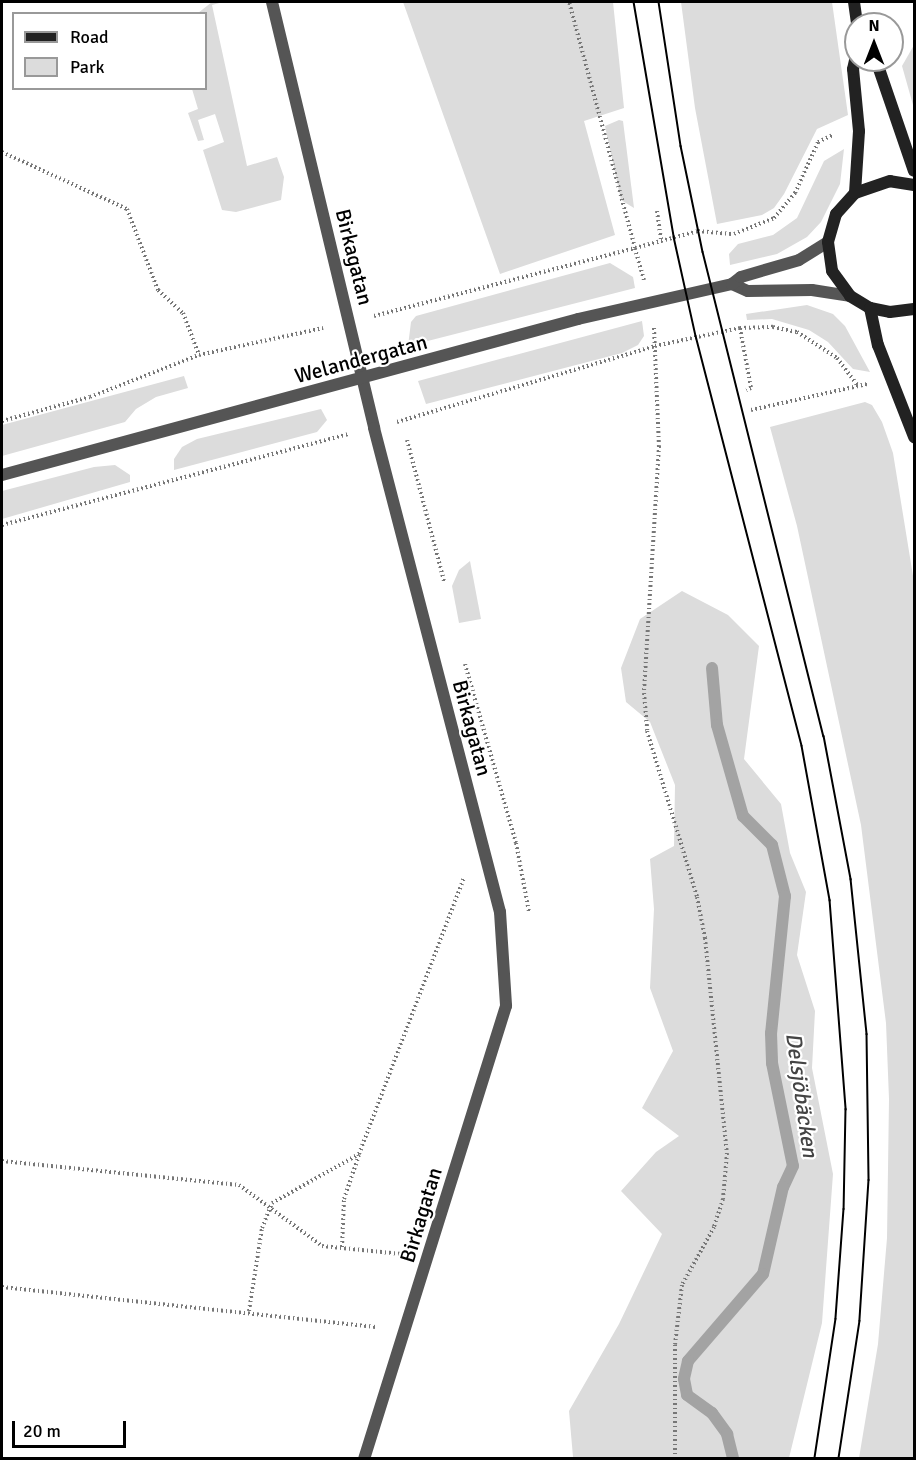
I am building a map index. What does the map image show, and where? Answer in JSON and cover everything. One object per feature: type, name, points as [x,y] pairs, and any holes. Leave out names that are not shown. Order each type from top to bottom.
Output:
[{"type":"street","name":"Birkagatan","points":[[272,2],[374,428],[500,912],[506,1006],[364,1458]]},
{"type":"street","points":[[853,72],[859,131],[855,193]]},
{"type":"street","points":[[880,72],[915,171]]},
{"type":"street","points":[[915,185],[890,181],[855,193],[836,214],[828,242],[832,271],[849,296],[870,308],[890,312],[915,309]]},
{"type":"street","name":"Welandergatan","points":[[2,475],[650,301],[732,284],[741,277],[799,260],[828,242]]},
{"type":"street","name":"Welandergatan","points":[[732,284],[748,291],[812,290],[849,296]]},
{"type":"street","points":[[870,308],[878,345],[915,437]]},
{"type":"path","points":[[569,2],[650,301],[655,346],[659,446],[644,693],[647,731],[697,897],[705,938],[727,1153],[723,1199],[717,1218],[682,1285],[675,1345],[675,1458]]},
{"type":"path","points":[[2,421],[90,397],[199,355],[350,322],[698,231],[734,234],[774,218],[795,193],[818,142],[838,134]]},
{"type":"path","points":[[2,152],[128,209],[158,290],[183,313],[199,355]]},
{"type":"path","points":[[657,211],[661,240]]},
{"type":"path","points":[[740,328],[751,388],[746,390]]},
{"type":"path","points":[[2,525],[374,428],[655,346],[740,328],[787,328],[810,338],[837,358],[858,386]]},
{"type":"path","points":[[751,410],[892,378]]},
{"type":"path","points":[[402,420],[446,593]]},
{"type":"path","points":[[465,661],[516,843],[529,917]]},
{"type":"path","points":[[342,1247],[344,1199],[359,1154],[480,836]]},
{"type":"path","points":[[249,1311],[262,1227],[272,1203],[359,1154]]},
{"type":"path","points":[[2,1161],[239,1185],[322,1246],[408,1255]]},
{"type":"path","points":[[2,1287],[249,1311],[406,1330]]},
{"type":"green space","points":[[212,2],[223,2],[212,5],[247,166],[277,157],[284,177],[281,200],[236,212],[222,210],[203,150],[224,142],[215,114],[198,120],[204,140],[198,141],[188,113],[198,109],[192,90],[207,90],[207,12],[199,12]]},
{"type":"green space","points":[[403,2],[613,2],[624,108],[584,121],[615,235],[500,274]]},
{"type":"green space","points":[[681,2],[832,2],[848,115],[817,129],[784,194],[774,208],[762,215],[717,224],[695,108]]},
{"type":"green space","points":[[914,45],[913,105],[904,72],[904,62]]},
{"type":"green space","points":[[619,120],[623,121],[634,208],[621,200],[605,126]]},
{"type":"green space","points":[[844,149],[840,184],[821,222],[807,237],[777,254],[730,265],[729,254],[738,244],[773,235],[797,218],[824,161]]},
{"type":"green space","points":[[610,263],[633,277],[635,288],[408,346],[411,322],[416,316]]},
{"type":"green space","points":[[807,305],[833,314],[845,326],[870,372],[853,369],[828,342],[809,330],[772,319],[747,320],[746,314]]},
{"type":"green space","points":[[642,321],[644,336],[638,345],[622,353],[426,404],[418,381]]},
{"type":"green space","points":[[184,376],[188,388],[156,397],[136,409],[125,422],[2,456],[2,425]]},
{"type":"green space","points":[[865,402],[872,405],[882,422],[893,453],[914,582],[914,1458],[859,1458],[878,1344],[887,1238],[889,1099],[886,1023],[861,825],[797,526],[770,427]]},
{"type":"green space","points":[[321,409],[327,420],[317,432],[174,470],[174,459],[182,447],[197,439]]},
{"type":"green space","points":[[115,465],[130,475],[130,482],[2,519],[2,491],[94,467]]},
{"type":"green space","points":[[470,561],[481,619],[459,623],[452,586],[459,570]]},
{"type":"green space","points":[[682,591],[728,615],[759,646],[744,759],[781,804],[790,853],[806,892],[797,955],[815,1011],[812,1068],[833,1174],[822,1323],[789,1458],[573,1457],[569,1411],[619,1324],[662,1234],[621,1191],[656,1152],[679,1136],[642,1108],[673,1051],[650,988],[654,909],[650,859],[674,846],[675,785],[650,722],[626,702],[621,668],[640,619]]},
{"type":"waterway","name":"Delsjöbäcken","points":[[712,668],[717,725],[743,816],[772,845],[785,896],[771,1033],[772,1063],[793,1166],[783,1187],[763,1274],[688,1361],[684,1379],[687,1395],[712,1413],[727,1434],[733,1458]]},
{"type":"tram line","points":[[634,2],[674,237],[696,336],[802,746],[830,900],[846,1109],[844,1209],[836,1319],[815,1458]]},
{"type":"tram line","points":[[659,2],[681,146],[703,252],[824,736],[851,879],[867,1034],[869,1180],[860,1321],[839,1458]]}]
